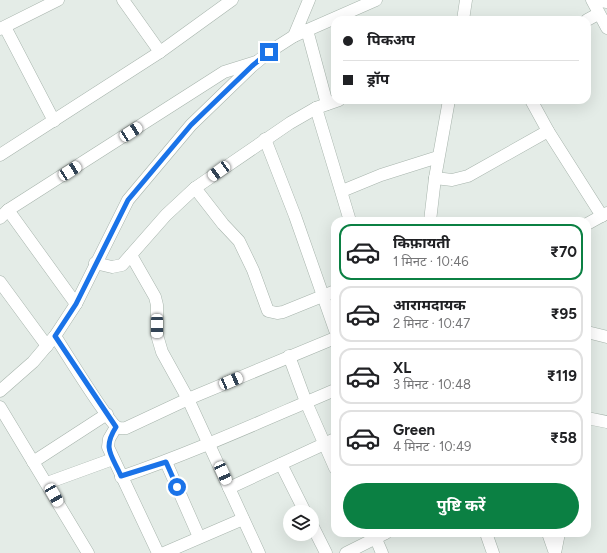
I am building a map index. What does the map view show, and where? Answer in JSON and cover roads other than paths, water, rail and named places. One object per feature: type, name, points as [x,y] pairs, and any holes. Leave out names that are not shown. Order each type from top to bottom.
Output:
[{"type":"street","points":[[54,121],[2,28],[58,0]]},
{"type":"street","points":[[123,0],[160,52]]},
{"type":"street","points":[[0,155],[160,52],[232,0]]},
{"type":"street","points":[[294,36],[309,0]]},
{"type":"street","points":[[339,16],[376,0]]},
{"type":"street","points":[[464,16],[466,0]]},
{"type":"street","points":[[607,2],[594,0],[598,14],[607,28]]},
{"type":"street","points":[[591,18],[598,14]]},
{"type":"street","points":[[0,391],[33,362],[55,336],[76,304],[95,263],[128,200],[191,125],[257,62],[294,36],[331,20]]},
{"type":"street","points":[[307,30],[322,106],[349,217]]},
{"type":"street","points":[[76,304],[4,214],[224,72],[257,62]]},
{"type":"street","points":[[95,263],[118,267],[122,265],[166,215],[195,188],[265,139],[322,106],[331,103]]},
{"type":"street","points":[[430,217],[434,178],[448,104]]},
{"type":"street","points":[[533,104],[548,132],[604,215],[591,222]]},
{"type":"street","points":[[434,178],[452,180],[468,176],[548,132]]},
{"type":"street","points":[[265,139],[331,320]]},
{"type":"street","points":[[342,191],[381,175],[438,157]]},
{"type":"street","points":[[195,188],[223,224],[239,241],[268,311],[277,313],[284,312],[331,293]]},
{"type":"street","points":[[131,255],[157,305],[157,335],[162,352],[188,399],[210,444],[259,553]]},
{"type":"street","points":[[0,282],[47,346]]},
{"type":"street","points":[[591,333],[607,337]]},
{"type":"street","points":[[55,336],[116,427],[126,428],[188,399],[331,340]]},
{"type":"street","points":[[229,488],[330,442],[306,402],[289,356]]},
{"type":"street","points":[[121,476],[166,462],[331,392]]},
{"type":"street","points":[[0,407],[88,553]]},
{"type":"street","points":[[33,462],[107,414]]},
{"type":"street","points":[[591,419],[607,422]]},
{"type":"street","points":[[116,427],[108,443],[121,476],[158,553]]},
{"type":"street","points":[[47,483],[113,458]]},
{"type":"street","points":[[166,462],[199,537]]},
{"type":"street","points":[[281,464],[302,505]]},
{"type":"street","points":[[164,553],[243,519]]},
{"type":"street","points":[[346,553],[373,537],[382,553]]},
{"type":"street","points":[[487,537],[493,553]]},
{"type":"street","points":[[549,537],[555,553]]},
{"type":"street","points":[[555,553],[558,537]]},
{"type":"street","points":[[319,539],[326,553]]}]
